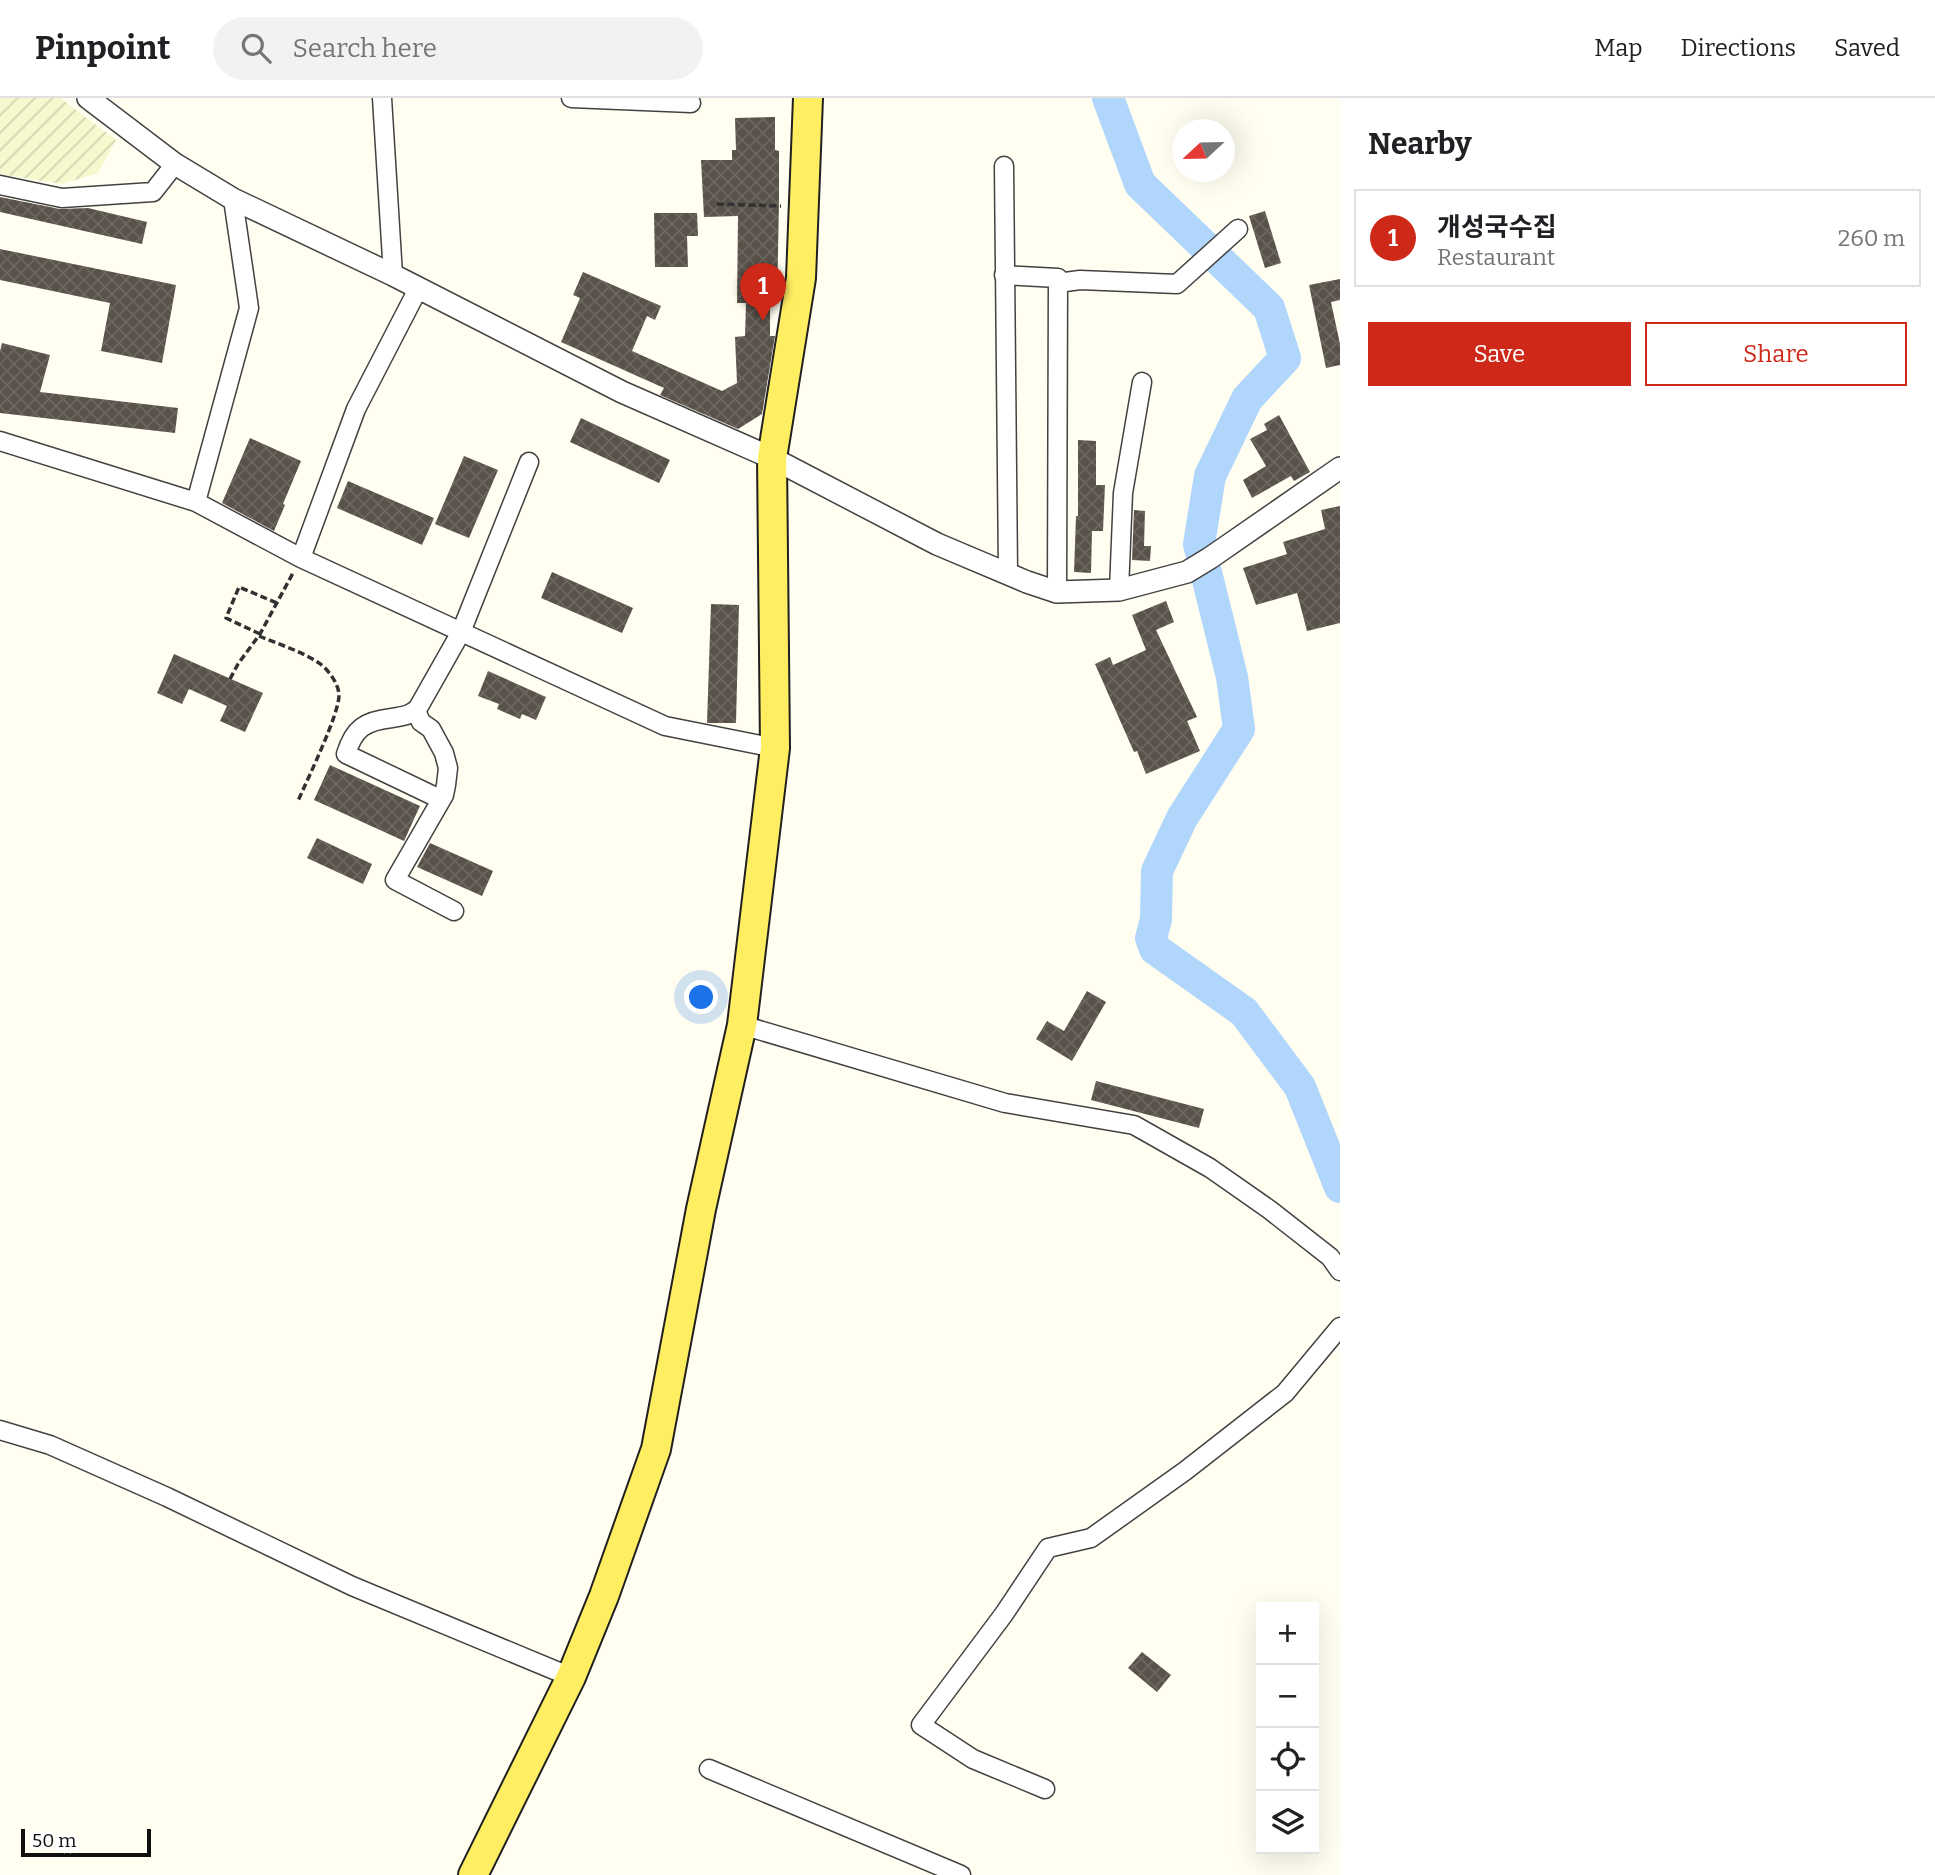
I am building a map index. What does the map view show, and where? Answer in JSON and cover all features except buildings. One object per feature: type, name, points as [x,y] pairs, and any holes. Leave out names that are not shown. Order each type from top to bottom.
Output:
[{"type":"main road","points":[[473,1875],[571,1677],[604,1596],[656,1449],[701,1209],[742,1025],[775,748],[772,458],[801,278],[808,98]]},
{"type":"street","points":[[88,98],[175,164],[233,199],[393,275],[622,392],[772,458],[937,544],[1057,592],[1119,590],[1187,572],[1340,468]]},
{"type":"street","points":[[382,98],[393,275]]},
{"type":"street","points":[[571,98],[691,103]]},
{"type":"street","points":[[0,185],[62,198],[153,192],[175,164]]},
{"type":"street","points":[[1004,166],[1008,573]]},
{"type":"street","points":[[196,502],[249,308],[233,199]]},
{"type":"street","points":[[1058,283],[1080,279],[1177,284],[1238,229]]},
{"type":"street","points":[[1004,275],[1058,278],[1057,592]]},
{"type":"street","points":[[301,558],[356,409],[418,289]]},
{"type":"street","points":[[1119,590],[1123,493],[1142,382]]},
{"type":"street","points":[[0,441],[196,502],[301,558],[665,726],[775,748]]},
{"type":"street","points":[[454,911],[395,880],[444,795],[448,768],[438,739],[431,729],[421,722],[417,713],[461,632],[529,462]]},
{"type":"street","points":[[418,708],[406,716],[377,721],[359,728],[349,743],[346,754],[440,799]]},
{"type":"street","points":[[742,1025],[1005,1103],[1134,1125],[1210,1168],[1270,1210],[1331,1257],[1340,1271]]},
{"type":"street","points":[[1045,1790],[973,1759],[921,1725],[1004,1614],[1048,1548],[1091,1538],[1185,1471],[1285,1393],[1340,1327]]},
{"type":"street","points":[[0,1430],[50,1445],[167,1497],[352,1586],[571,1677]]},
{"type":"street","points":[[709,1769],[961,1875]]},
{"type":"path","points":[[717,204],[804,206]]},
{"type":"path","points":[[230,679],[259,635],[301,558]]},
{"type":"path","points":[[277,603],[239,587],[226,618],[321,664],[339,691],[339,701],[298,801]]},
{"type":"green space","points":[[0,98],[60,98],[116,140],[98,173],[62,184],[0,174]]},
{"type":"waterway","points":[[1108,98],[1140,184],[1269,308],[1285,358],[1247,399],[1210,476],[1199,544],[1232,677],[1239,729],[1182,818],[1157,871],[1156,919],[1151,938],[1155,949],[1244,1012],[1300,1087],[1340,1187]]},
{"type":"place","name":"개성국수집","points":[[763,321]]}]
